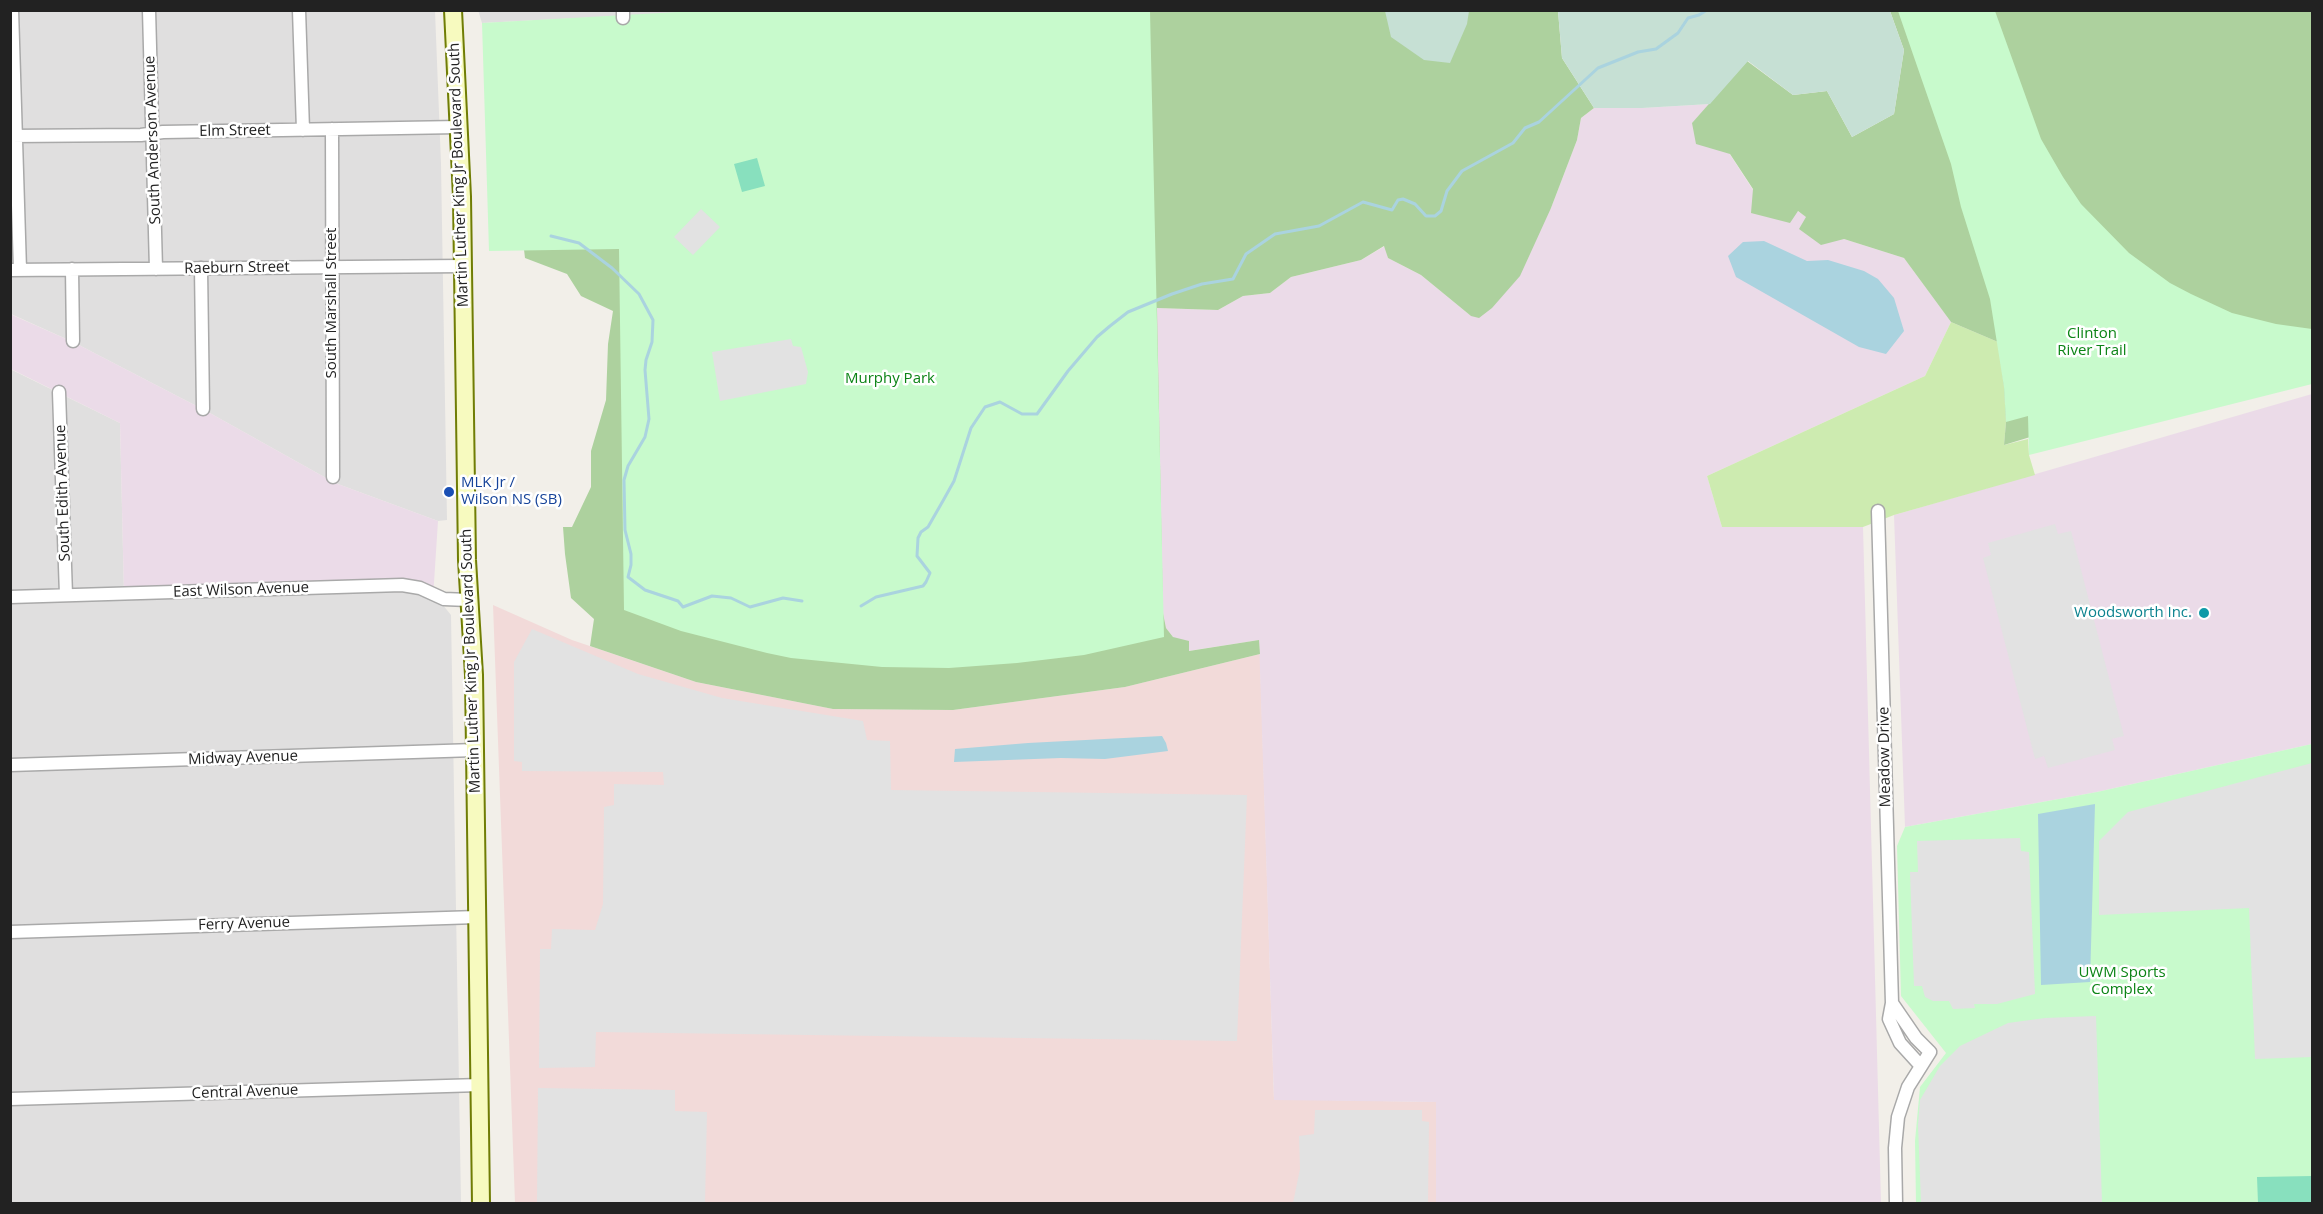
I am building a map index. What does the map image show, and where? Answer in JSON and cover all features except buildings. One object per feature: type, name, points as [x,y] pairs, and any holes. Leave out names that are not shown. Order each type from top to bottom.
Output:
[{"type":"main road","name":"Martin Luther King Jr Boulevard South","points":[[453,10],[463,266],[468,600],[474,675],[476,750],[481,1203]]},
{"type":"street","points":[[12,10],[15,270]]},
{"type":"street","name":"South Anderson Avenue","points":[[149,10],[156,269]]},
{"type":"street","points":[[299,10],[303,129]]},
{"type":"street","name":"Elm Street","points":[[13,136],[459,127]]},
{"type":"street","name":"South Marshall Street","points":[[332,129],[333,477]]},
{"type":"street","name":"Raeburn Street","points":[[15,270],[463,266]]},
{"type":"street","points":[[201,268],[203,409]]},
{"type":"street","points":[[72,269],[73,341]]},
{"type":"street","name":"South Edith Avenue","points":[[59,392],[66,595]]},
{"type":"street","name":"Meadow Drive","points":[[1878,511],[1892,1003],[1889,1015],[1891,1028],[1900,1043],[1920,1065]]},
{"type":"street","name":"East Wilson Avenue","points":[[10,597],[402,585],[420,588],[444,600],[468,600]]},
{"type":"street","name":"Midway Avenue","points":[[10,765],[476,750]]},
{"type":"street","name":"Ferry Avenue","points":[[10,932],[477,917]]},
{"type":"street","points":[[1892,1003],[1908,1028],[1930,1052],[1905,1093],[1897,1124],[1896,1203]]},
{"type":"street","name":"Central Avenue","points":[[10,1100],[480,1085]]},
{"type":"shaded area","points":[[478,10],[714,11],[482,23]]},
{"type":"shaded area","points":[[11,11],[435,11],[441,164],[447,520],[438,521],[335,483],[208,412],[73,342],[11,314]]},
{"type":"shaded area","points":[[1710,104],[1692,123],[1729,153],[1753,190],[1797,211],[1844,239],[1904,258],[1951,322],[1925,376],[1707,476],[1722,527],[1863,527],[1881,1203],[1436,1203],[1436,1102],[1274,1100],[1259,640],[1188,651],[1166,628],[1163,613],[1157,308],[1218,310],[1243,296],[1270,293],[1291,277],[1361,260],[1385,246],[1388,258],[1421,275],[1471,316],[1551,208],[1577,140],[1581,118],[1594,108]]},
{"type":"shaded area","points":[[701,209],[720,227],[693,255],[674,237]]},
{"type":"shaded area","points":[[10,314],[73,342],[208,412],[335,483],[438,521],[433,598],[413,589],[124,594],[120,423],[11,369]]},
{"type":"shaded area","points":[[791,339],[793,346],[801,347],[808,372],[806,384],[720,401],[712,352]]},
{"type":"shaded area","points":[[10,369],[120,423],[124,594],[413,589],[438,599],[451,615],[461,1203],[11,1203]]},
{"type":"shaded area","points":[[2312,394],[2312,744],[2097,792],[1905,827],[1894,515]]},
{"type":"shaded area","points":[[2055,524],[2058,534],[2071,531],[2124,736],[2112,739],[2115,750],[2048,768],[2044,756],[2035,759],[1983,558],[1991,555],[1988,543]]},
{"type":"shaded area","points":[[493,605],[572,640],[696,682],[833,709],[953,710],[1125,687],[1260,654],[1274,1099],[1436,1102],[1436,1203],[515,1203]]},
{"type":"shaded area","points":[[532,629],[638,674],[722,698],[863,721],[867,740],[890,741],[891,790],[1247,795],[1237,1041],[596,1032],[595,1067],[539,1068],[540,949],[551,949],[552,929],[595,930],[603,904],[604,807],[614,805],[614,784],[664,785],[663,772],[522,771],[522,762],[514,761],[514,662]]},
{"type":"shaded area","points":[[2312,763],[2312,1057],[2255,1059],[2249,908],[2099,915],[2099,841],[2128,812]]},
{"type":"shaded area","points":[[2020,838],[2021,851],[2029,852],[2035,994],[1997,1004],[1974,1004],[1975,1008],[1953,1009],[1949,1001],[1933,1001],[1925,997],[1922,986],[1914,986],[1910,872],[1918,872],[1917,841]]},
{"type":"shaded area","points":[[2096,1016],[2102,1203],[1921,1203],[1918,1125],[1920,1100],[1940,1066],[1960,1046],[2008,1023],[2045,1018]]},
{"type":"shaded area","points":[[538,1088],[675,1090],[675,1111],[707,1112],[705,1203],[537,1203]]},
{"type":"shaded area","points":[[1315,1110],[1422,1110],[1422,1121],[1429,1122],[1428,1203],[1293,1203],[1300,1169],[1299,1136],[1314,1134]]},
{"type":"green space","name":"Murphy Park","points":[[714,10],[1150,11],[1164,637],[1084,655],[1017,663],[949,668],[882,667],[791,658],[767,653],[681,631],[624,610],[619,249],[489,251],[482,23]]},
{"type":"green space","points":[[1385,10],[1469,11],[1467,24],[1450,63],[1424,60],[1391,37]]},
{"type":"green space","name":"Murphy Park","points":[[692,11],[1558,11],[1562,58],[1594,108],[1581,118],[1577,140],[1551,208],[1520,276],[1492,308],[1479,318],[1471,316],[1421,275],[1388,258],[1384,246],[1361,260],[1291,277],[1270,293],[1243,296],[1218,310],[1157,308],[1163,613],[1166,628],[1173,637],[1189,641],[1189,651],[1259,640],[1260,654],[1125,687],[953,710],[833,709],[696,682],[590,646],[594,619],[571,598],[563,527],[572,527],[591,487],[591,451],[606,400],[608,344],[613,311],[581,296],[567,274],[525,258],[521,224],[692,17]]},
{"type":"green space","points":[[1558,11],[1890,11],[1904,50],[1894,114],[1852,137],[1827,91],[1793,95],[1748,61],[1710,104],[1594,108],[1562,58]]},
{"type":"green space","points":[[1890,11],[2312,11],[2312,351],[2004,445],[2006,422],[2004,387],[1998,342],[1951,322],[1904,258],[1844,239],[1821,245],[1799,229],[1806,217],[1798,211],[1790,223],[1751,213],[1753,189],[1730,154],[1696,144],[1692,123],[1747,61],[1793,95],[1827,91],[1852,137],[1894,114],[1904,50]]},
{"type":"green space","name":"Clinton River Trail","points":[[1898,11],[1995,11],[2041,139],[2081,204],[2129,253],[2170,283],[2232,313],[2276,324],[2312,329],[2312,384],[2029,455],[2028,416],[2006,422],[2004,387],[1990,299],[1961,207],[1951,164]]},
{"type":"green space","points":[[757,158],[765,186],[742,192],[734,164]]},
{"type":"green space","points":[[1951,322],[1998,342],[2004,387],[2006,422],[2004,445],[2028,439],[2029,455],[2035,475],[1894,515],[1863,527],[1722,527],[1707,476],[1925,376]]},
{"type":"green space","name":"UWM Sports Complex","points":[[2312,744],[2312,1203],[1916,1203],[1915,1141],[1920,1087],[1946,1053],[1901,996],[1897,846],[1905,827],[2097,792]]},
{"type":"green space","points":[[2312,1176],[2312,1203],[2258,1203],[2257,1177]]},
{"type":"water","points":[[1764,241],[1807,261],[1828,260],[1864,271],[1878,279],[1894,298],[1904,331],[1886,354],[1859,347],[1736,277],[1728,256],[1743,242]]},
{"type":"water","points":[[1162,736],[1168,751],[1105,759],[1061,758],[954,762],[955,749]]},
{"type":"water","points":[[2095,804],[2090,982],[2041,985],[2038,814]]},
{"type":"waterway","points":[[861,606],[876,597],[923,586],[926,582],[930,573],[917,556],[918,538],[921,532],[928,527],[954,481],[971,428],[985,407],[1000,402],[1022,414],[1037,414],[1068,371],[1097,337],[1128,312],[1202,284],[1233,279],[1246,254],[1275,234],[1319,226],[1363,202],[1392,210],[1398,200],[1403,199],[1415,204],[1426,216],[1435,216],[1441,211],[1447,191],[1462,171],[1513,143],[1525,128],[1539,122],[1598,68],[1638,52],[1656,49],[1678,33],[1688,18],[1707,10]]},
{"type":"waterway","points":[[551,236],[579,243],[612,268],[639,294],[653,320],[652,342],[645,370],[649,419],[645,437],[628,466],[624,480],[625,530],[631,554],[628,577],[645,590],[678,601],[683,607],[712,596],[731,598],[750,607],[783,598],[802,601]]},
{"type":"place","name":"MLK Jr / Wilson NS (SB)","points":[[449,492]]},
{"type":"place","name":"Woodsworth Inc.","points":[[2204,613]]}]
